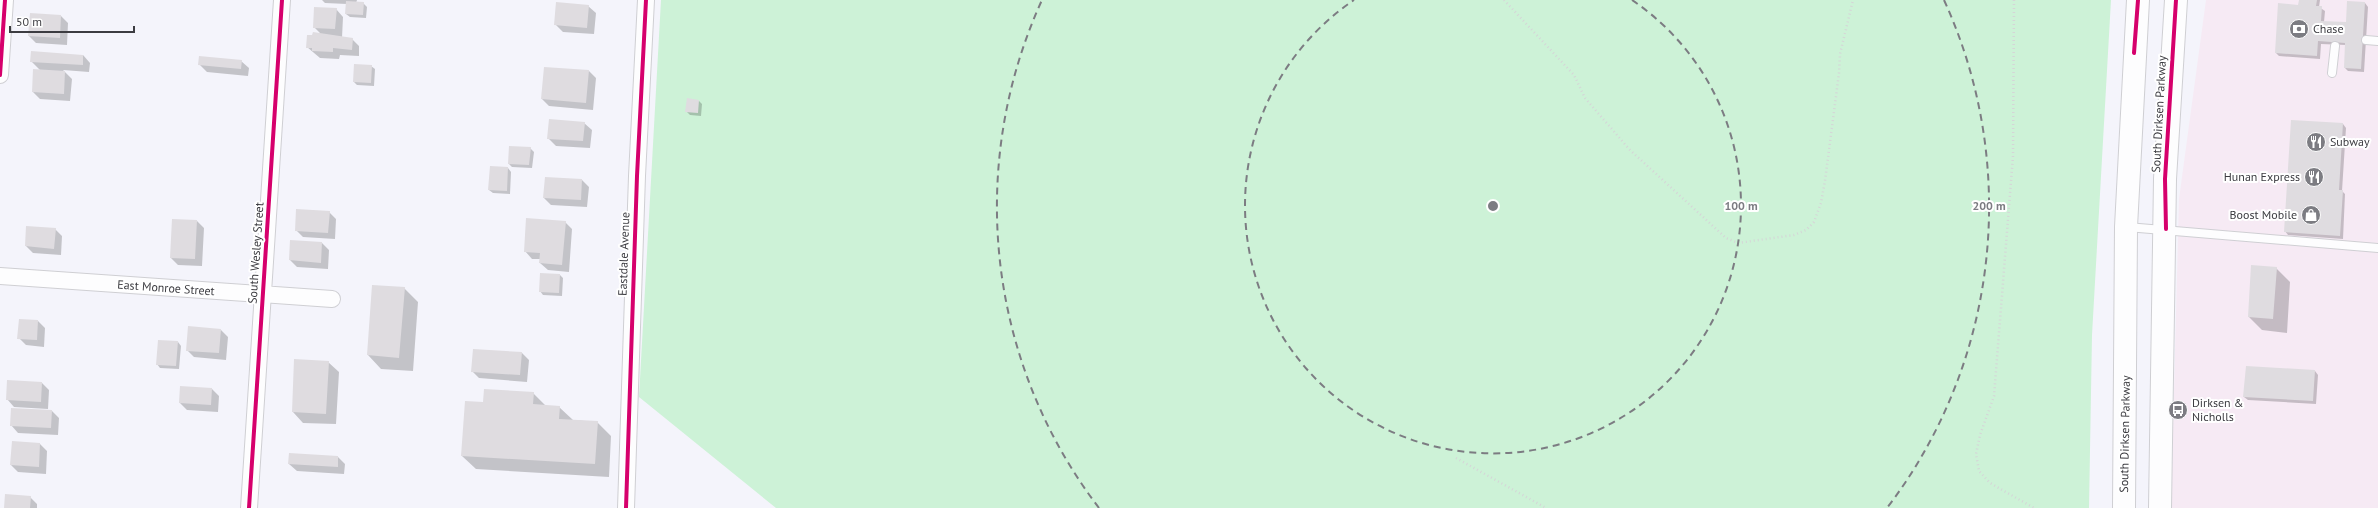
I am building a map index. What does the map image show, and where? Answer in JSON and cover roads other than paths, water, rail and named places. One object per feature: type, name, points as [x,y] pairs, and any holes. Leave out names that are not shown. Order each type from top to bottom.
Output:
[{"type":"main road","name":"South Dirksen Parkway","points":[[2124,508],[2126,227],[2138,0]]},
{"type":"main road","name":"South Dirksen Parkway","points":[[2160,508],[2166,229],[2165,179],[2176,0]]},
{"type":"street","points":[[0,75],[5,0]]},
{"type":"street","name":"South Wesley Street","points":[[249,508],[282,0]]},
{"type":"street","name":"Eastdale Avenue","points":[[626,508],[637,176],[646,0]]},
{"type":"street","name":"East Monroe Street","points":[[0,276],[332,299]]},
{"type":"lane","points":[[2366,40],[2378,41]]},
{"type":"lane","points":[[2332,73],[2335,46]]},
{"type":"lane","points":[[2126,227],[2166,229],[2378,248]]},
{"type":"place","name":"Chase","points":[[2299,29]]},
{"type":"place","name":"Subway","points":[[2316,142]]},
{"type":"place","name":"Hunan Express","points":[[2314,177]]},
{"type":"place","name":"Boost Mobile","points":[[2311,215]]},
{"type":"place","name":"Dirksen & Nicholls","points":[[2178,410]]}]
